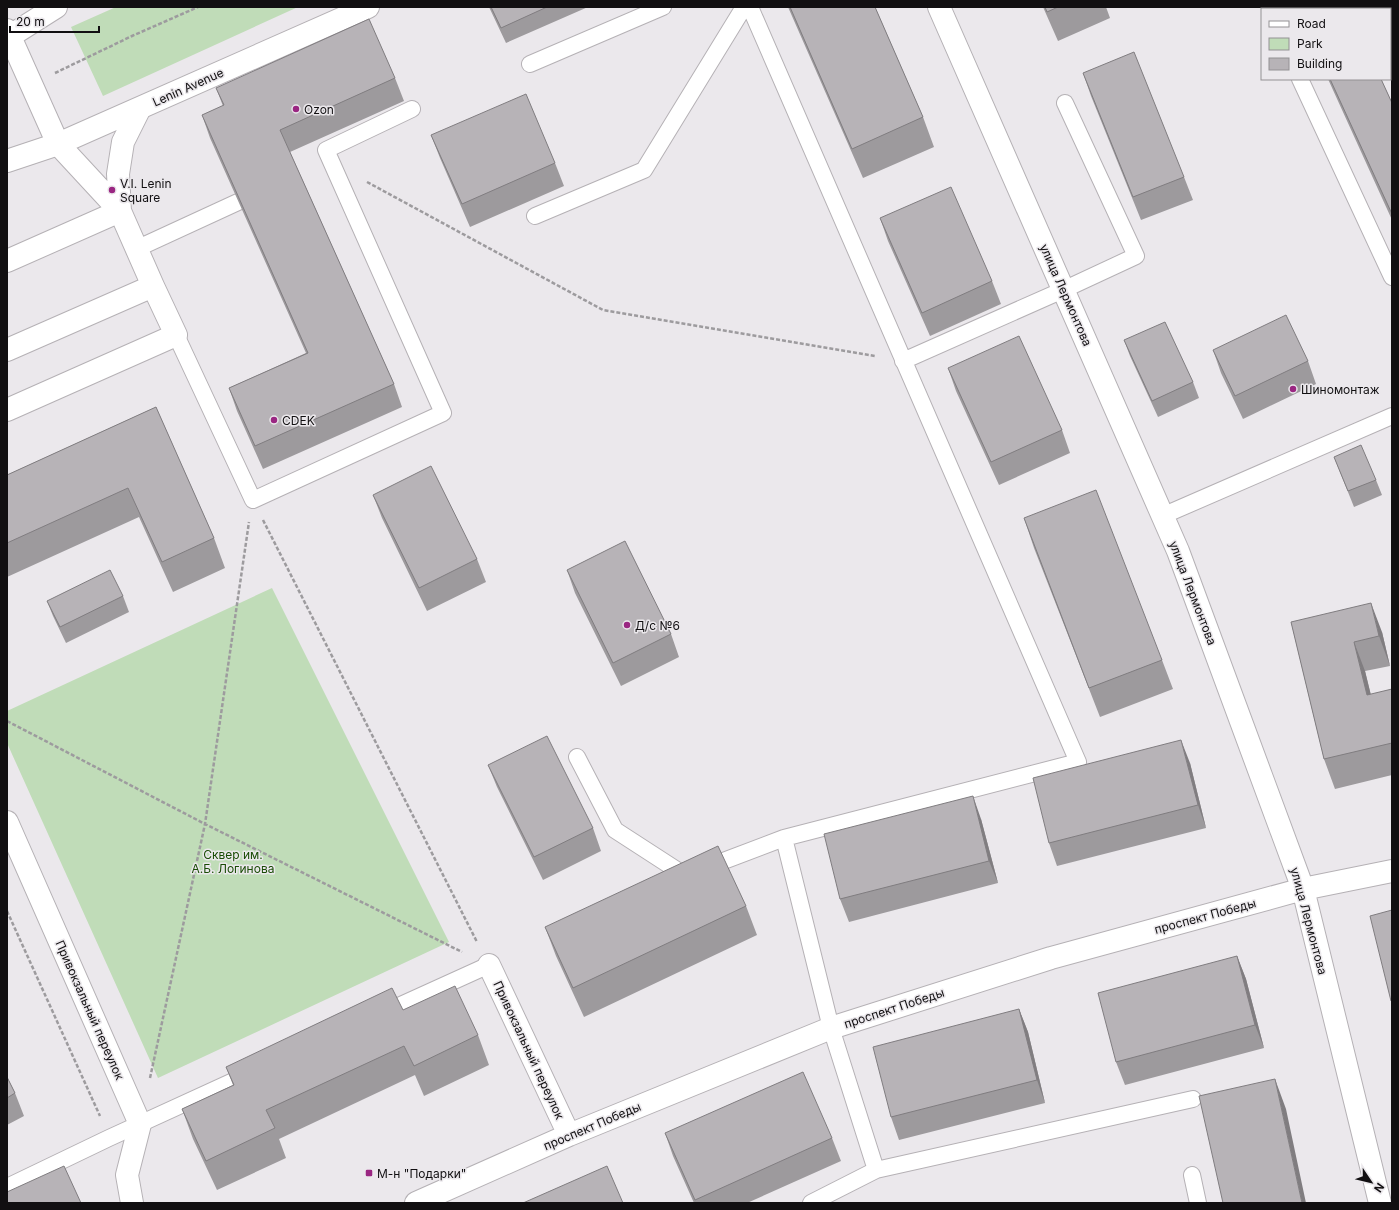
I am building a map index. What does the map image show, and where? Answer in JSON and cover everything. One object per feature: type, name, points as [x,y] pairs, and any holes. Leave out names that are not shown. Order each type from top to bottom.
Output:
[{"type":"street","points":[[56,7],[8,35],[58,144],[120,211]]},
{"type":"street","name":"Lenin Avenue","points":[[7,161],[58,144],[138,110],[368,7]]},
{"type":"street","name":"улица Лермонтова","points":[[939,7],[1178,551],[1303,889],[1380,1203]]},
{"type":"street","points":[[7,410],[176,335],[152,286],[120,211],[118,174],[123,142],[138,110]]},
{"type":"street","points":[[7,261],[120,211]]},
{"type":"street","points":[[7,350],[152,286]]},
{"type":"street","name":"Привокзальный переулок","points":[[7,822],[140,1124]]},
{"type":"street","name":"проспект Победы","points":[[416,1203],[569,1134],[831,1028],[1051,958],[1303,889],[1392,871]]},
{"type":"street","name":"Привокзальный переулок","points":[[489,965],[569,1134]]},
{"type":"street","points":[[132,1203],[127,1175],[140,1124]]},
{"type":"lane","points":[[530,64],[663,7]]},
{"type":"lane","points":[[535,216],[644,170],[744,7]]},
{"type":"lane","points":[[577,757],[615,830],[679,879],[784,838],[1078,762],[750,7]]},
{"type":"lane","points":[[1300,80],[1392,276]]},
{"type":"lane","points":[[903,361],[1136,256],[1065,103]]},
{"type":"lane","points":[[176,335],[253,500],[443,413],[326,150],[412,109]]},
{"type":"lane","points":[[136,249],[238,202]]},
{"type":"lane","points":[[1162,516],[1392,416]]},
{"type":"lane","points":[[784,838],[831,1028],[876,1170]]},
{"type":"lane","points":[[366,1021],[489,965]]},
{"type":"lane","points":[[7,1187],[109,1138],[264,1068]]},
{"type":"lane","points":[[811,1203],[876,1170],[1193,1099]]},
{"type":"lane","points":[[1192,1176],[1198,1203]]},
{"type":"path","points":[[31,85],[132,36],[198,7]]},
{"type":"path","points":[[366,181],[603,310],[903,361]]},
{"type":"path","points":[[140,1124],[205,824],[253,500]]},
{"type":"path","points":[[253,500],[489,965]]},
{"type":"path","points":[[7,721],[205,824],[489,965]]},
{"type":"path","points":[[7,911],[109,1138]]},
{"type":"green space","points":[[116,7],[298,7],[103,96],[71,27]]},
{"type":"green space","name":"Сквер им. А.Б. Логинова","points":[[272,588],[449,942],[158,1078],[7,743],[7,711]]},
{"type":"building","points":[[491,7],[547,7],[501,28]]},
{"type":"building","points":[[790,7],[875,7],[923,117],[852,149]]},
{"type":"building","points":[[1045,7],[1058,7],[1047,12]]},
{"type":"building","points":[[1295,7],[1347,7],[1345,8]]},
{"type":"building","points":[[369,19],[395,78],[280,130],[394,384],[255,446],[229,388],[308,353],[202,115],[224,105],[216,88]]},
{"type":"building","points":[[1134,52],[1184,177],[1133,197],[1083,73]]},
{"type":"building","points":[[1330,80],[1381,80],[1392,103],[1392,214]]},
{"type":"building","points":[[526,94],[555,163],[462,204],[431,135]]},
{"type":"building","points":[[951,187],[992,281],[922,313],[880,218]]},
{"type":"building","points":[[1286,315],[1308,361],[1235,396],[1213,350]]},
{"type":"building","points":[[1165,322],[1193,382],[1152,401],[1124,340]]},
{"type":"building","points":[[1019,336],[1062,430],[991,462],[948,368]]},
{"type":"building","points":[[156,407],[214,538],[162,562],[128,488],[7,543],[7,475]]},
{"type":"building","points":[[1361,445],[1376,480],[1348,491],[1334,457]]},
{"type":"building","points":[[431,466],[477,559],[419,588],[373,495]]},
{"type":"building","points":[[1096,490],[1162,660],[1089,688],[1024,518]]},
{"type":"building","name":"Д/с №6","points":[[625,541],[671,634],[613,663],[567,570]]},
{"type":"building","points":[[110,570],[123,596],[60,627],[47,601]]},
{"type":"building","points":[[1371,603],[1379,636],[1354,642],[1367,695],[1392,689],[1392,743],[1324,759],[1291,622]]},
{"type":"building","points":[[547,736],[593,828],[534,857],[488,765]]},
{"type":"building","points":[[1181,740],[1198,805],[1049,843],[1033,778]]},
{"type":"building","points":[[973,796],[989,861],[840,899],[824,834]]},
{"type":"building","points":[[718,846],[746,906],[573,988],[545,927]]},
{"type":"building","points":[[1392,910],[1392,1000],[1391,1001],[1370,916]]},
{"type":"building","points":[[1237,956],[1255,1025],[1116,1062],[1098,993]]},
{"type":"building","points":[[455,986],[478,1035],[414,1066],[404,1046],[266,1110],[275,1128],[206,1161],[182,1109],[234,1085],[226,1067],[392,988],[403,1010]]},
{"type":"building","points":[[1019,1009],[1037,1080],[891,1117],[873,1047]]},
{"type":"building","points":[[803,1072],[832,1138],[695,1200],[665,1133]]},
{"type":"building","points":[[7,1077],[15,1093],[7,1098]]},
{"type":"building","points":[[1275,1079],[1302,1203],[1223,1203],[1199,1096]]},
{"type":"building","points":[[64,1166],[81,1203],[7,1203],[7,1192]]},
{"type":"building","points":[[607,1166],[623,1203],[523,1203]]},
{"type":"place","name":"Ozon","points":[[296,109]]},
{"type":"place","name":"V.I. Lenin Square","points":[[112,190]]},
{"type":"place","name":"Шиномонтаж","points":[[1293,389]]},
{"type":"place","name":"CDEK","points":[[274,420]]},
{"type":"place","name":"Д/с №6","points":[[627,625]]},
{"type":"place","name":"М-н \"Подарки\"","points":[[369,1173]]}]
